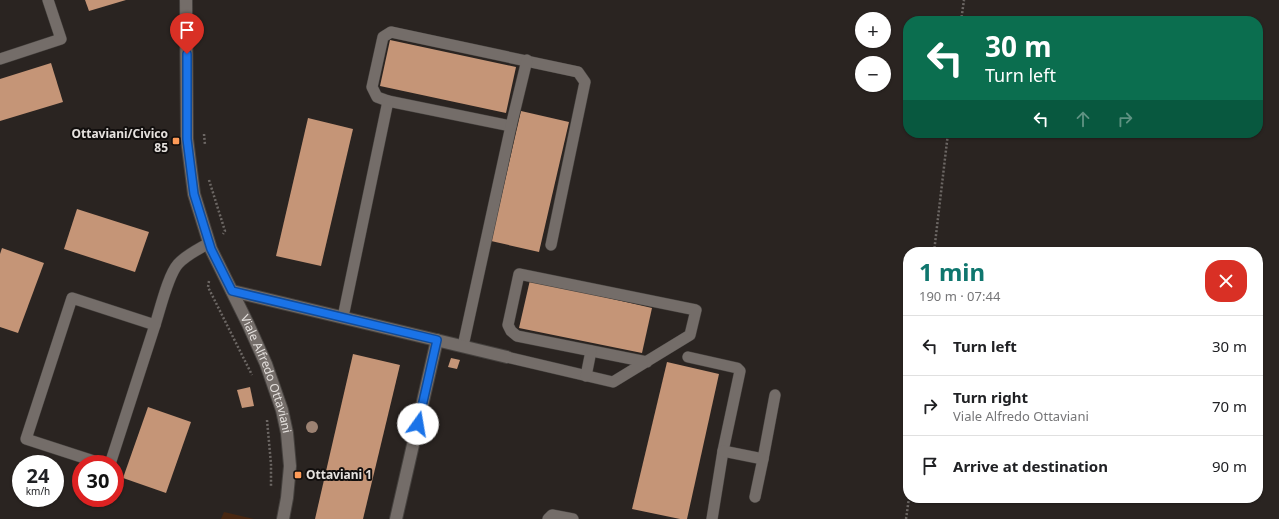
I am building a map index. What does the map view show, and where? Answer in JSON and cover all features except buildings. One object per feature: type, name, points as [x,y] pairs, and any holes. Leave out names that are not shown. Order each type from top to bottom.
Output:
[{"type":"street","name":"Viale Alfredo Ottaviani","points":[[186,0],[187,139],[194,194],[211,249],[266,364],[282,410],[287,433],[290,466],[287,498],[283,519]]},
{"type":"street","points":[[232,291],[507,357]]},
{"type":"street","points":[[396,519],[437,340]]},
{"type":"lane","points":[[0,59],[61,39],[48,0]]},
{"type":"lane","points":[[511,126],[388,101],[377,97],[372,87],[383,37],[391,32],[578,72],[585,82],[551,245]]},
{"type":"lane","points":[[463,346],[511,126],[527,60]]},
{"type":"lane","points":[[343,317],[388,101]]},
{"type":"lane","points":[[113,455],[170,278],[178,264],[195,251],[209,243]]},
{"type":"lane","points":[[507,357],[614,382],[690,336],[696,310],[519,274],[508,324],[511,331],[517,336],[647,362]]},
{"type":"lane","points":[[75,455],[26,439],[72,298],[155,325]]},
{"type":"lane","points":[[586,376],[591,351]]},
{"type":"lane","points":[[688,357],[737,368],[740,371],[723,451],[712,519]]},
{"type":"lane","points":[[755,497],[775,395]]},
{"type":"lane","points":[[723,451],[763,459]]},
{"type":"lane","points":[[548,519],[552,515],[573,519]]},
{"type":"path","points":[[962,16],[964,0]]},
{"type":"path","points":[[935,247],[947,138]]},
{"type":"path","points":[[906,519],[908,503]]},
{"type":"shaded area","points":[[224,512],[254,519],[221,519]]},
{"type":"place","name":"Ottaviani/Civico 85","points":[[176,141]]},
{"type":"place","name":"Ottaviani 1","points":[[298,475]]},
{"type":"route","points":[[187,54],[187,139],[194,194],[211,249],[232,291],[437,340],[418,424]]}]
